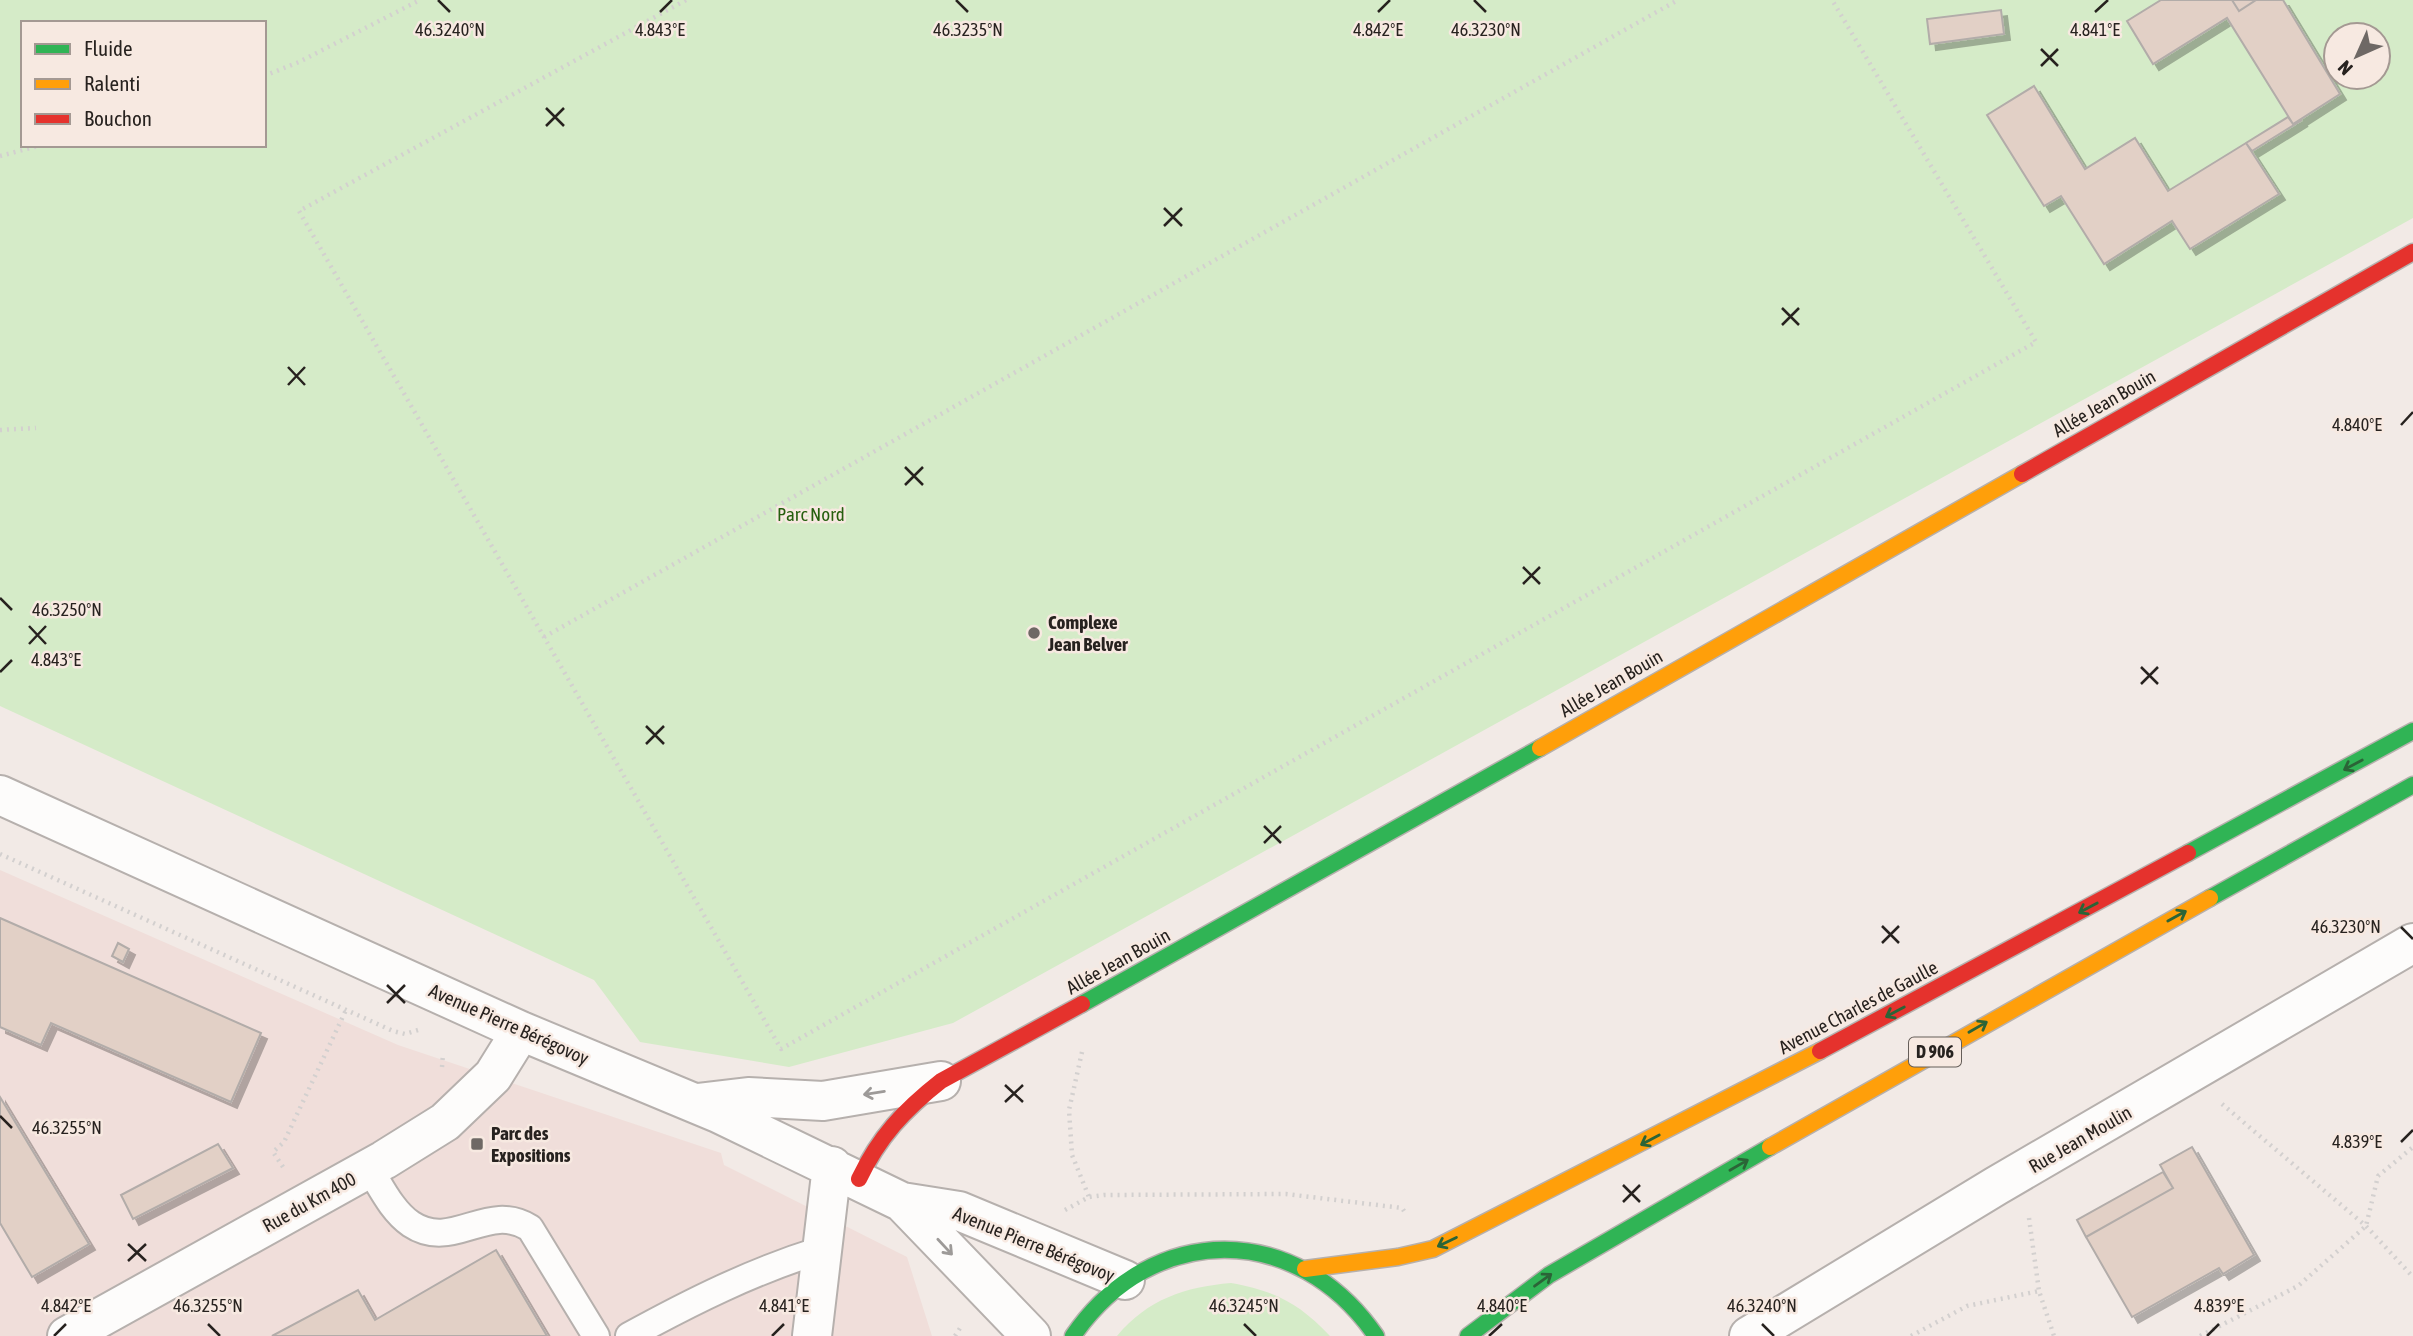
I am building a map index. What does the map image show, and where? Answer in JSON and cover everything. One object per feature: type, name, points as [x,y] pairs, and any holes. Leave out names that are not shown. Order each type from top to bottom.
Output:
[{"type":"main road","name":"Allée Jean Bouin","points":[[846,1172],[873,1148],[893,1119],[942,1081],[1100,995],[2413,252]]},
{"type":"main road","name":"Avenue Charles de Gaulle","points":[[1305,1269],[1418,1254],[1457,1237],[1577,1178],[1897,1011],[2413,732]]},
{"type":"main road","name":"D 906","points":[[1468,1336],[1549,1275],[2008,1010],[2413,785]]},
{"type":"main road","points":[[1073,1336],[1096,1305],[1125,1280],[1167,1259],[1213,1250],[1260,1253],[1305,1269],[1333,1286],[1357,1309],[1376,1336]]},
{"type":"street","name":"Avenue Pierre Bérégovoy","points":[[0,795],[521,1031],[695,1103],[846,1172],[902,1202],[1031,1336]]},
{"type":"street","name":"Rue Jean Moulin","points":[[1749,1336],[1996,1186],[2188,1077],[2413,943]]},
{"type":"street","name":"Rue du Km 400","points":[[67,1336],[369,1168],[445,1122],[493,1076],[521,1031]]},
{"type":"street","points":[[695,1103],[748,1097],[822,1101],[942,1081]]},
{"type":"street","points":[[812,1336],[821,1250],[846,1172]]},
{"type":"street","name":"Avenue Pierre Bérégovoy","points":[[902,1202],[959,1211],[1125,1280]]},
{"type":"lane","points":[[369,1168],[393,1205],[410,1223],[427,1232],[448,1233],[497,1219],[516,1219],[530,1228],[596,1336]]},
{"type":"lane","points":[[629,1336],[694,1300],[776,1264],[821,1250]]},
{"type":"path","points":[[266,75],[420,0]]},
{"type":"path","points":[[686,0],[299,211],[781,1049],[2036,342],[1832,0]]},
{"type":"path","points":[[544,637],[1678,0]]},
{"type":"path","points":[[0,156],[34,147]]},
{"type":"path","points":[[0,430],[36,428]]},
{"type":"path","points":[[0,854],[405,1034],[423,1026],[445,996]]},
{"type":"path","points":[[1089,1197],[1072,1155],[1069,1110],[1074,1075],[1100,995]]},
{"type":"path","points":[[284,1170],[273,1152],[284,1142],[346,1010]]},
{"type":"path","points":[[441,1074],[443,1054]]},
{"type":"path","points":[[2188,1077],[2367,1226],[2413,1277]]},
{"type":"path","points":[[2200,1336],[2298,1286],[2367,1226],[2378,1175],[2413,1147]]},
{"type":"path","points":[[1061,1214],[1089,1197],[1286,1194],[1402,1208],[1409,1217]]},
{"type":"path","points":[[2029,1219],[2039,1291],[2054,1336]]},
{"type":"path","points":[[1912,1336],[1967,1306],[2039,1291]]},
{"type":"shaded area","points":[[0,870],[398,1045],[721,1153],[724,1165],[907,1257],[932,1336],[0,1336]]},
{"type":"green space","name":"Parc Nord","points":[[0,0],[2413,0],[2413,218],[953,1023],[789,1067],[640,1042],[594,980],[0,706]]},
{"type":"green space","points":[[1231,1283],[1261,1290],[1285,1300],[1308,1315],[1330,1336],[1117,1336],[1141,1313],[1168,1297],[1198,1288]]},
{"type":"building","points":[[2161,0],[2232,0],[2239,11],[2256,0],[2283,0],[2322,64],[2322,91],[2338,91],[2340,94],[2293,124],[2227,18],[2153,64],[2127,21]]},
{"type":"building","points":[[2232,0],[2256,0],[2239,11]]},
{"type":"building","points":[[2001,10],[2004,34],[1930,44],[1927,19]]},
{"type":"building","points":[[2034,86],[2085,169],[2135,138],[2168,191],[2246,143],[2279,194],[2190,249],[2172,221],[2104,264],[2061,196],[2044,206],[1987,115]]},
{"type":"building","points":[[2288,117],[2293,124],[2302,120],[2252,151],[2246,143]]},
{"type":"building","points":[[0,918],[261,1033],[231,1102],[51,1023],[41,1045],[0,1027]]},
{"type":"building","points":[[118,943],[129,949],[123,962],[112,956]]},
{"type":"building","points":[[0,1097],[89,1244],[32,1277],[0,1223]]},
{"type":"building","points":[[218,1144],[233,1168],[133,1219],[121,1195]]},
{"type":"building","points":[[2192,1147],[2254,1255],[2223,1274],[2219,1268],[2132,1317],[2086,1237],[2173,1188],[2160,1165]]},
{"type":"building","points":[[2163,1172],[2173,1188],[2086,1237],[2077,1220]]},
{"type":"building","points":[[496,1250],[547,1336],[272,1336],[358,1290],[375,1320]]},
{"type":"traffic: fast","points":[[2188,853],[2413,731]]},
{"type":"traffic: fast","points":[[1082,1004],[1540,748]]},
{"type":"traffic: fast","points":[[2210,898],[2413,785]]},
{"type":"traffic: fast","points":[[1468,1336],[1549,1275],[1770,1147]]},
{"type":"traffic: fast","points":[[1073,1336],[1105,1298],[1143,1271],[1183,1255],[1224,1250],[1266,1255],[1306,1271],[1344,1298],[1376,1336]]},
{"type":"traffic: slow","points":[[1540,748],[2022,474]]},
{"type":"traffic: slow","points":[[1770,1147],[2210,898]]},
{"type":"traffic: slow","points":[[1305,1269],[1398,1257],[1433,1249],[1820,1051]]},
{"type":"traffic: jam","points":[[2022,474],[2413,252]]},
{"type":"traffic: jam","points":[[1820,1051],[2188,853]]},
{"type":"traffic: jam","points":[[859,1179],[875,1150],[894,1125],[941,1081],[1082,1004]]},
{"type":"place","name":"Complexe Jean Belver","points":[[1034,633]]},
{"type":"place","name":"Parc des Expositions","points":[[477,1144]]}]
